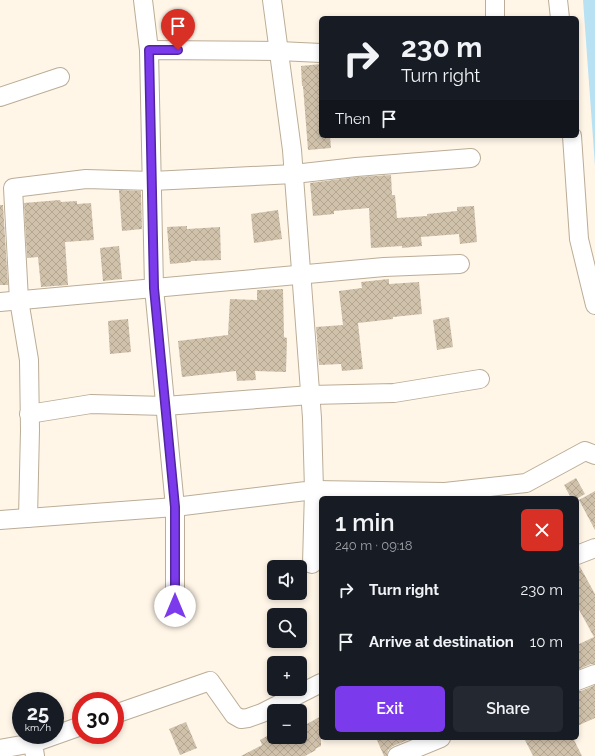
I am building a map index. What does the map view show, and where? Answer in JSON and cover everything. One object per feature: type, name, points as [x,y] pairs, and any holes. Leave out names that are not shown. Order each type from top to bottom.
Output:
[{"type":"street","points":[[143,0],[149,50],[154,288],[175,507],[175,606]]},
{"type":"street","points":[[272,0],[292,150],[312,418],[314,490],[312,564]]},
{"type":"street","points":[[495,0],[495,16]]},
{"type":"street","points":[[558,0],[560,16]]},
{"type":"street","points":[[149,50],[279,51],[319,53]]},
{"type":"street","points":[[0,97],[60,77]]},
{"type":"street","points":[[572,138],[579,239],[595,305]]},
{"type":"street","points":[[28,518],[29,360],[20,300],[13,188],[86,179],[152,181],[294,174],[356,167],[471,158]]},
{"type":"street","points":[[0,302],[384,267],[460,264]]},
{"type":"street","points":[[29,414],[91,404],[165,406],[310,394],[394,392],[480,379]]},
{"type":"street","points":[[0,520],[175,507],[314,490],[445,492],[526,483],[585,451],[595,455]]},
{"type":"street","points":[[579,554],[595,548]]},
{"type":"street","points":[[579,680],[595,674]]},
{"type":"street","points":[[124,711],[210,681],[234,715],[241,719],[262,713],[319,684]]},
{"type":"street","points":[[0,749],[34,749],[72,730]]},
{"type":"street","points":[[397,756],[436,740]]},
{"type":"water","points":[[583,0],[595,0],[595,166]]},
{"type":"building","points":[[319,64],[319,138],[330,138],[331,148],[308,150],[301,66]]},
{"type":"building","points":[[391,175],[392,195],[395,195],[397,218],[427,216],[427,214],[457,211],[457,207],[474,206],[477,242],[460,244],[459,234],[421,237],[422,246],[402,248],[402,246],[371,248],[369,208],[334,211],[334,214],[313,216],[310,183],[357,177]]},
{"type":"building","points":[[119,190],[141,191],[142,229],[122,231]]},
{"type":"building","points":[[60,200],[61,202],[77,201],[77,204],[91,203],[94,240],[65,242],[68,285],[41,287],[38,257],[27,258],[24,203]]},
{"type":"building","points":[[0,205],[3,205],[8,285],[0,285]]},
{"type":"building","points":[[278,210],[282,239],[254,243],[251,214]]},
{"type":"building","points":[[187,226],[187,229],[220,227],[221,260],[191,261],[170,264],[167,227]]},
{"type":"building","points":[[119,246],[122,279],[103,281],[100,248]]},
{"type":"building","points":[[389,279],[389,284],[419,282],[422,314],[358,323],[363,369],[342,371],[341,364],[319,365],[316,327],[343,325],[339,291],[362,288],[361,282]]},
{"type":"building","points":[[283,289],[284,337],[287,338],[286,372],[255,371],[256,380],[237,381],[236,371],[182,377],[178,341],[228,335],[230,299],[257,300],[257,290]]},
{"type":"building","points":[[449,317],[453,347],[437,350],[433,320]]},
{"type":"building","points":[[128,319],[131,352],[110,354],[108,321]]},
{"type":"building","points":[[576,478],[585,494],[579,497],[579,496],[570,496],[564,485]]},
{"type":"building","points":[[595,491],[595,530],[579,500]]},
{"type":"building","points":[[579,565],[595,594],[595,664],[591,664],[579,669],[579,644],[594,637],[579,610]]},
{"type":"building","points":[[595,685],[595,718],[579,725],[579,691]]},
{"type":"building","points":[[319,717],[319,740],[321,740],[321,746],[305,756],[241,756],[262,745],[260,740],[267,736],[267,744],[307,744],[307,724]]},
{"type":"building","points":[[186,722],[197,748],[180,755],[169,729]]},
{"type":"building","points":[[377,740],[408,740],[393,746],[388,750],[387,756],[384,756]]},
{"type":"building","points":[[525,740],[574,740],[582,756],[533,756]]},
{"type":"route","points":[[175,606],[175,507],[154,288],[149,50],[178,50]]}]
